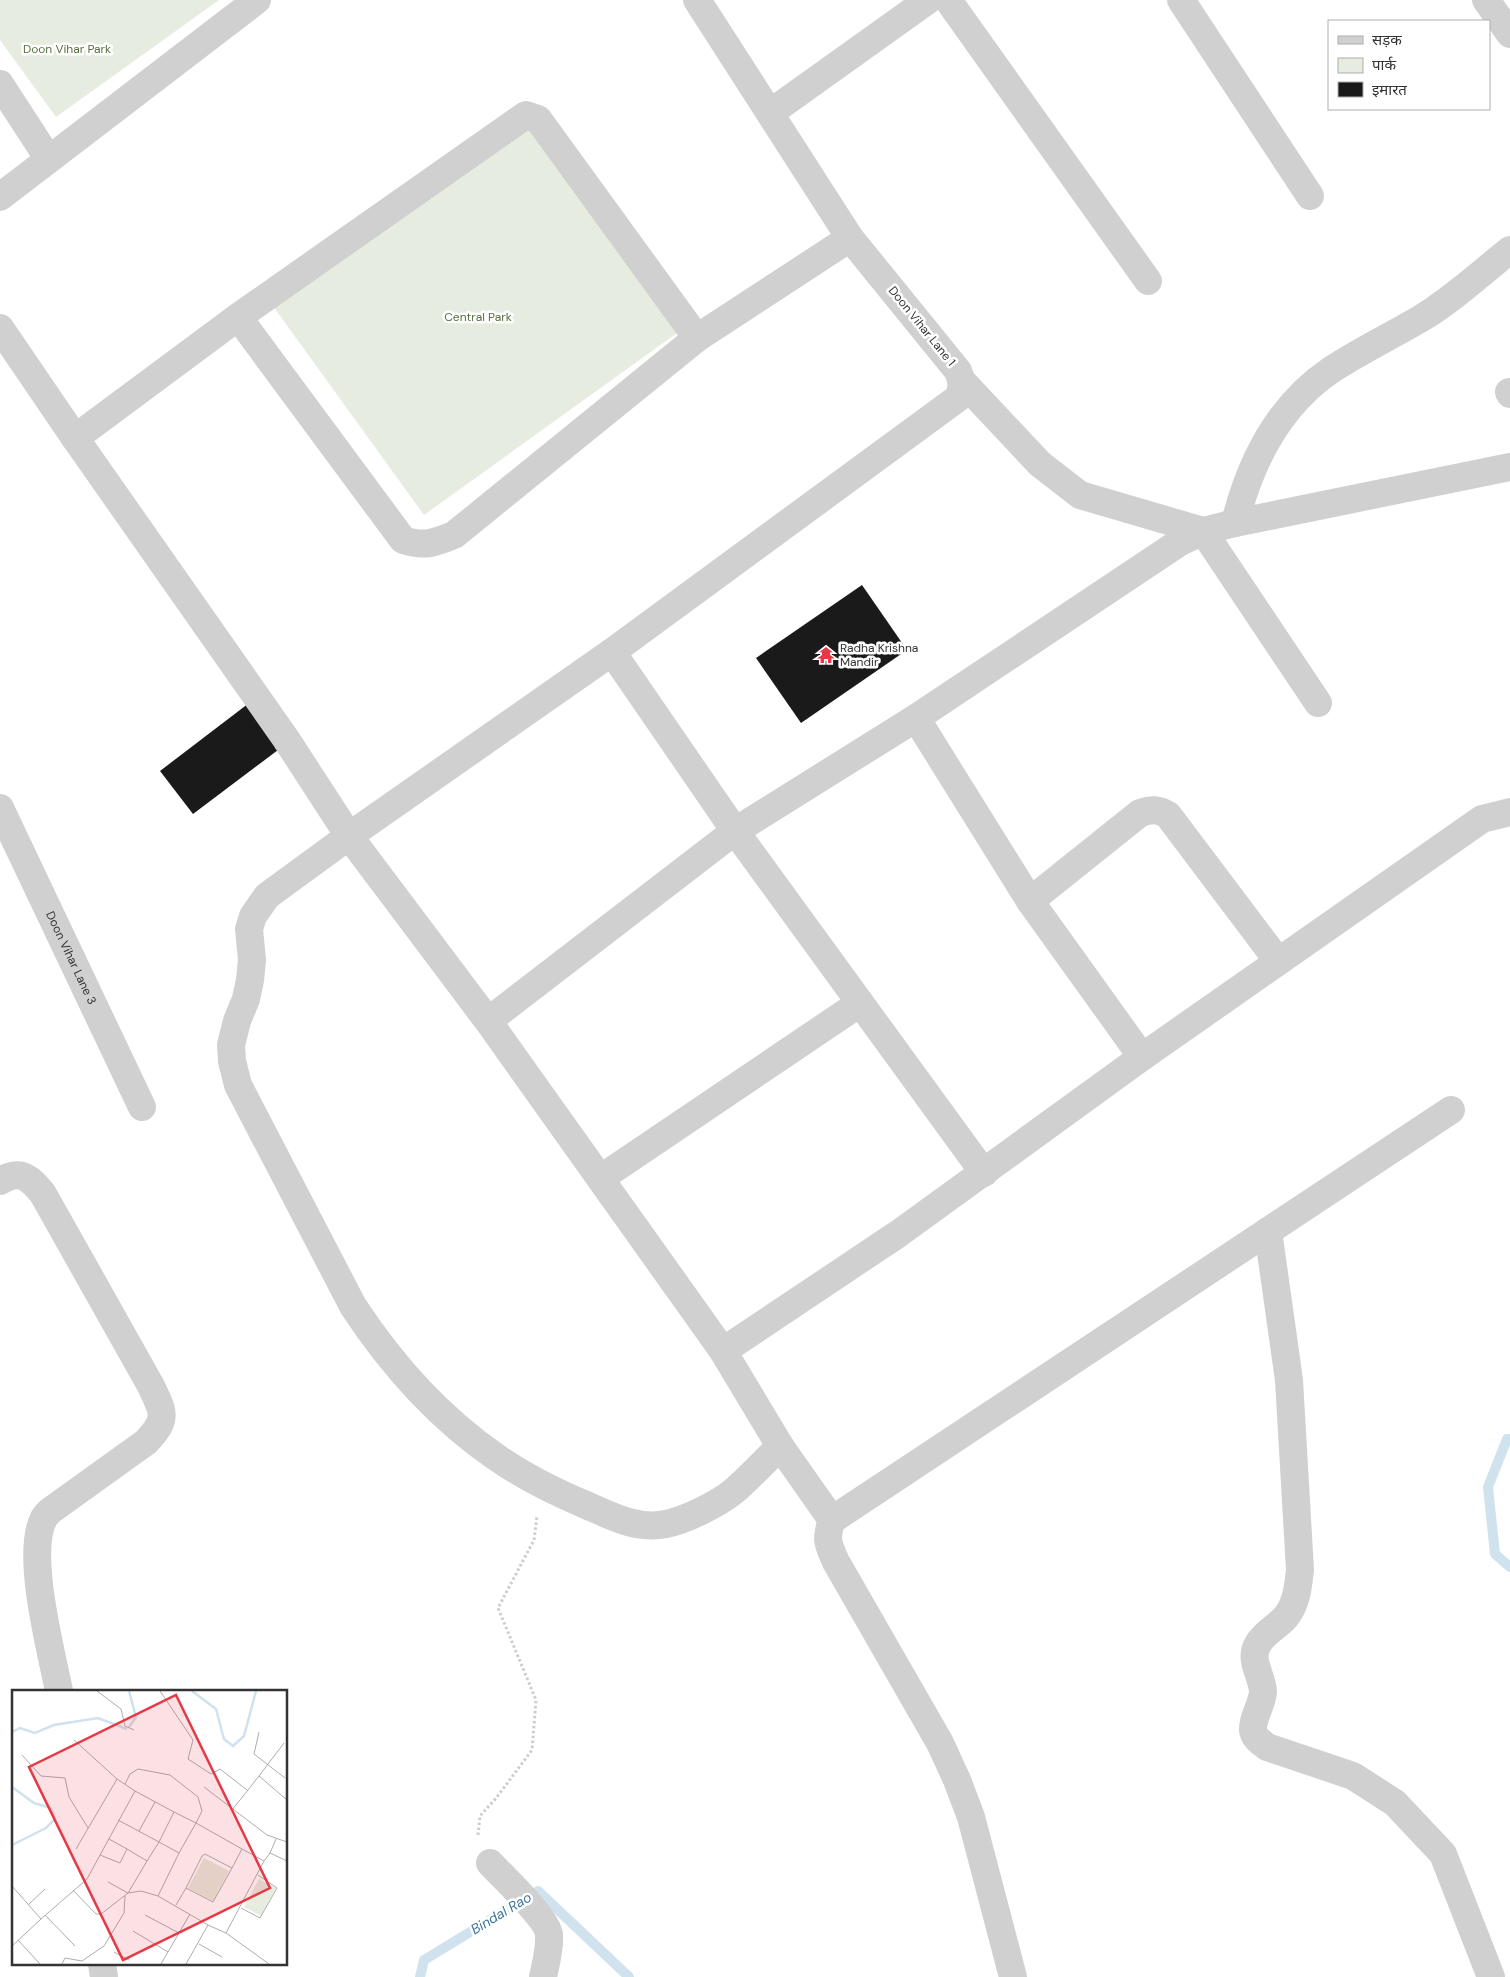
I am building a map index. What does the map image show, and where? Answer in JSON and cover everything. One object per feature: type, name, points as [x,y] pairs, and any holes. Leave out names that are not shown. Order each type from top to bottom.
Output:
[{"type":"street","points":[[0,197],[48,158],[257,0]]},
{"type":"street","name":"Doon Vihar Lane 1","points":[[697,0],[850,238],[958,371],[962,381],[1040,464],[1080,495],[1203,532]]},
{"type":"street","points":[[770,113],[928,0]]},
{"type":"street","points":[[948,0],[1148,281]]},
{"type":"street","points":[[1181,0],[1310,196]]},
{"type":"street","points":[[1486,0],[1510,34]]},
{"type":"street","points":[[0,84],[48,158]]},
{"type":"street","points":[[75,438],[238,317],[526,115],[538,119],[696,338]]},
{"type":"street","points":[[238,317],[403,540],[418,544],[436,542],[454,534],[696,338],[850,238]]},
{"type":"street","points":[[1235,523],[1243,491],[1262,448],[1282,416],[1300,395],[1332,370],[1421,318],[1510,250]]},
{"type":"street","points":[[0,328],[286,738],[349,836],[488,1021],[528,1080],[601,1178],[723,1351],[780,1446],[832,1520]]},
{"type":"street","points":[[780,1446],[733,1492],[697,1513],[666,1524],[641,1525],[618,1520],[542,1484],[496,1458],[452,1423],[407,1378],[376,1340],[353,1306],[238,1085],[232,1061],[231,1045],[250,980],[252,960],[249,929],[253,916],[267,896],[349,836],[612,652],[958,398],[962,390],[962,381]]},
{"type":"street","points":[[488,1021],[735,831],[916,718],[1180,542],[1203,532],[1235,523],[1510,467]]},
{"type":"street","points":[[1203,532],[1318,703]]},
{"type":"street","points":[[612,652],[735,831],[984,1173]]},
{"type":"street","points":[[916,718],[1030,901],[1142,1057]]},
{"type":"street","name":"Doon Vihar Lane 3","points":[[0,808],[142,1108]]},
{"type":"street","points":[[1030,901],[1140,813],[1151,809],[1160,810],[1168,815],[1278,962]]},
{"type":"street","points":[[723,1351],[890,1239],[984,1173],[1142,1057],[1482,819],[1510,812]]},
{"type":"street","points":[[601,1178],[860,1003]]},
{"type":"street","points":[[1013,1977],[971,1817],[957,1780],[940,1744],[836,1562],[828,1545],[827,1533],[832,1520],[1451,1110]]},
{"type":"street","points":[[0,1181],[17,1175],[26,1176],[43,1194],[151,1386],[158,1401],[162,1420],[158,1429],[146,1442],[50,1511],[43,1520],[38,1541],[38,1580],[59,1690]]},
{"type":"street","points":[[1268,1231],[1289,1380],[1300,1570],[1298,1594],[1288,1615],[1266,1633],[1257,1644],[1255,1650],[1255,1664],[1263,1692],[1253,1728],[1255,1738],[1267,1747],[1353,1776],[1395,1803],[1443,1854],[1491,1977]]},
{"type":"street","points":[[490,1863],[543,1920],[549,1933],[548,1959],[542,1977]]},
{"type":"street","points":[[102,1964],[104,1977]]},
{"type":"path","points":[[490,1863],[477,1837],[480,1816],[497,1797],[532,1750],[536,1700],[498,1608],[534,1540],[542,1484]]},
{"type":"green space","name":"Doon Vihar Park","points":[[0,0],[219,0],[56,117],[0,40]]},
{"type":"green space","name":"Central Park","points":[[531,120],[684,328],[424,515],[273,306]]},
{"type":"building","points":[[862,585],[907,650],[801,723],[756,658]]},
{"type":"building","points":[[253,700],[286,744],[193,814],[160,771]]},
{"type":"waterway","name":"Bindal Rao","points":[[1510,1439],[1507,1439],[1488,1487],[1495,1554],[1510,1567]]},
{"type":"waterway","name":"Bindal Rao","points":[[420,1977],[424,1960],[538,1891],[629,1977]]},
{"type":"place","name":"Radha Krishna Mandir","points":[[826,655]]}]
